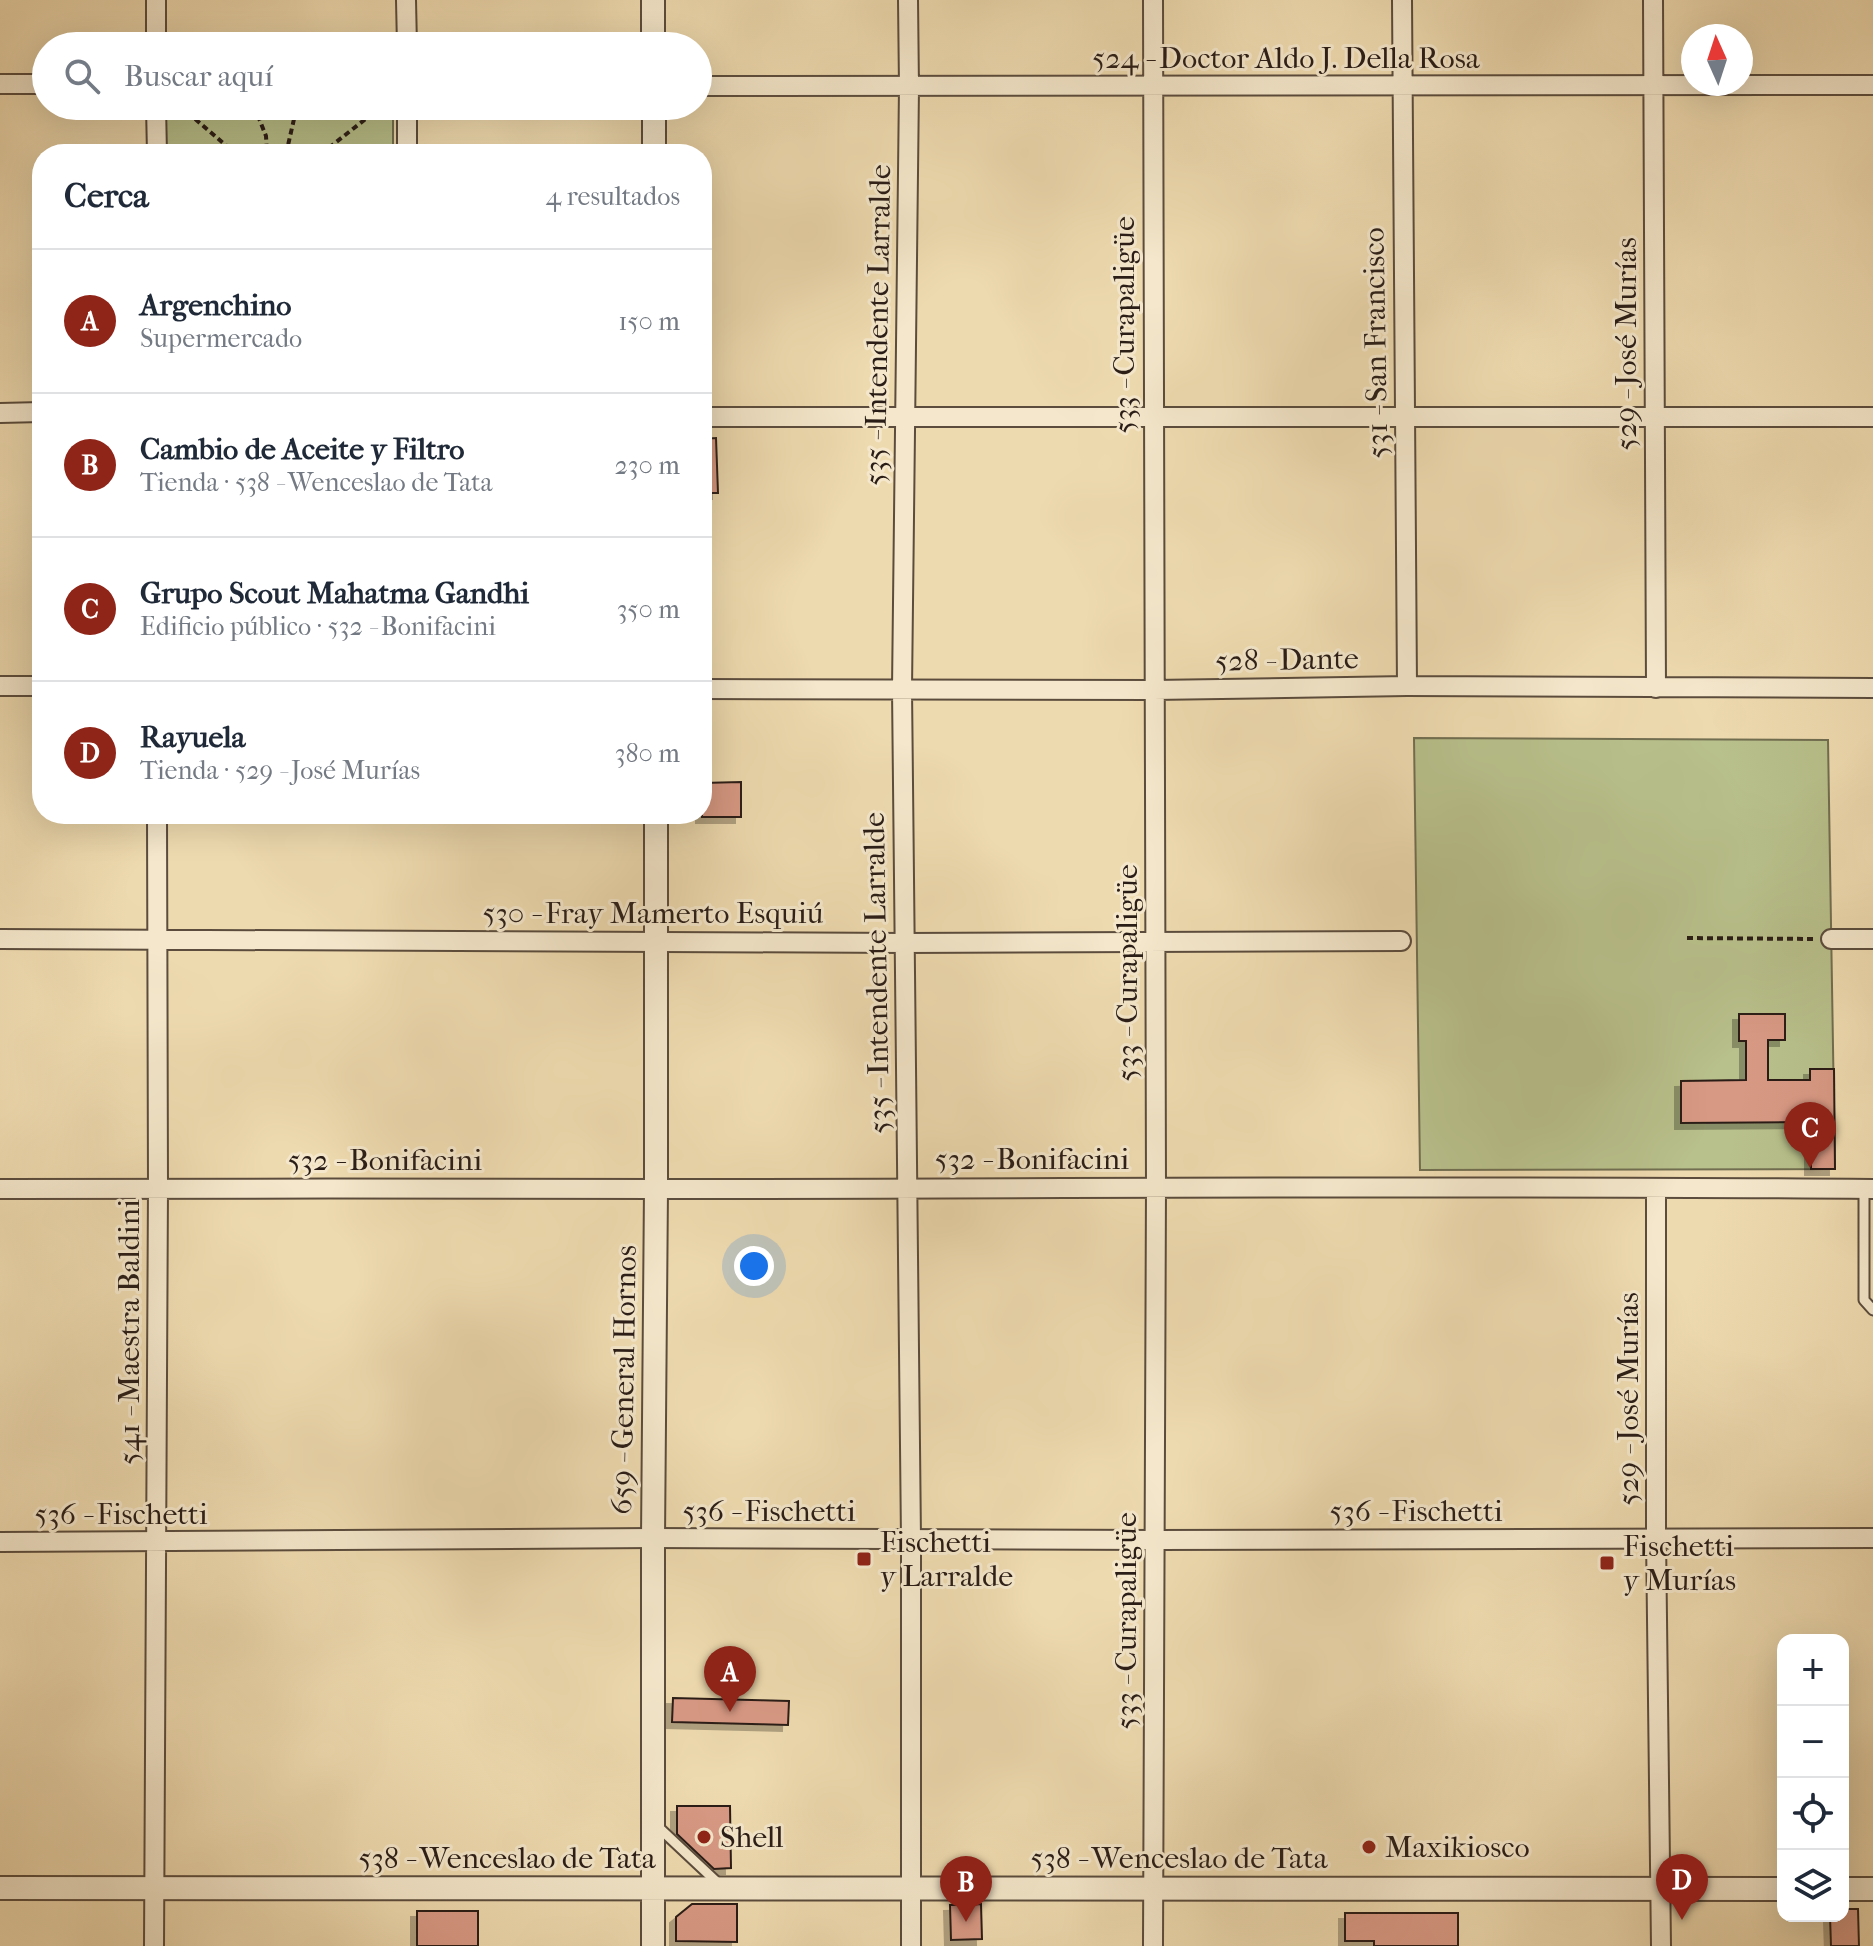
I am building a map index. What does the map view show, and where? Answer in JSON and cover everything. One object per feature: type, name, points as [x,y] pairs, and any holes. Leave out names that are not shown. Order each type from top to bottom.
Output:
[{"type":"street","points":[[156,0],[156,32]]},
{"type":"street","points":[[406,0],[407,32]]},
{"type":"street","points":[[653,0],[653,32]]},
{"type":"street","name":"535 - Intendente Larralde","points":[[908,0],[902,689],[911,1540],[911,1946]]},
{"type":"street","name":"533 - Curapaligüe","points":[[1153,0],[1156,1186],[1153,1946]]},
{"type":"street","name":"531 - San Francisco","points":[[1402,0],[1407,686]]},
{"type":"street","name":"529 - José Murías","points":[[1653,0],[1656,688]]},
{"type":"street","points":[[0,84],[32,84]]},
{"type":"street","name":"524 - Doctor Aldo J. Della Rosa","points":[[712,86],[1873,85]]},
{"type":"street","points":[[156,120],[157,144]]},
{"type":"street","points":[[407,120],[407,144]]},
{"type":"street","points":[[654,120],[654,144]]},
{"type":"street","points":[[0,413],[32,412]]},
{"type":"street","points":[[712,417],[1873,417]]},
{"type":"street","points":[[0,686],[32,686]]},
{"type":"street","name":"528 - Dante","points":[[712,689],[1154,690],[1407,686],[1873,688]]},
{"type":"street","name":"541 - Maestra Baldini","points":[[154,1946],[157,824]]},
{"type":"street","name":"659 - General Hornos","points":[[653,1946],[656,824]]},
{"type":"street","name":"530 - Fray Mamerto Esquiú","points":[[0,939],[905,943],[1401,941]]},
{"type":"street","points":[[1831,939],[1873,939]]},
{"type":"street","name":"532 - Bonifacini","points":[[0,1189],[1156,1186],[1869,1189]]},
{"type":"street","name":"529 - José Murías","points":[[1656,1188],[1661,1946]]},
{"type":"street","name":"536 - Fischetti","points":[[0,1542],[653,1538],[1873,1538]]},
{"type":"street","name":"538 - Wenceslao de Tata","points":[[0,1888],[1777,1889]]},
{"type":"street","points":[[1849,1889],[1873,1889]]},
{"type":"lane","points":[[1869,1189],[1864,1300],[1873,1310]]},
{"type":"lane","points":[[653,1822],[723,1888]]},
{"type":"path","points":[[196,120],[224,144]]},
{"type":"path","points":[[260,120],[266,144]]},
{"type":"path","points":[[288,144],[294,120]]},
{"type":"path","points":[[334,144],[364,120]]},
{"type":"path","points":[[1687,938],[1831,939]]},
{"type":"green space","points":[[163,120],[393,120],[393,144],[163,144]]},
{"type":"green space","points":[[1414,738],[1828,740],[1835,1169],[1420,1170]]},
{"type":"building","points":[[712,438],[716,438],[718,493],[712,493]]},
{"type":"building","points":[[741,782],[741,817],[712,817],[712,783]]},
{"type":"building","points":[[1739,1014],[1785,1014],[1785,1040],[1768,1040],[1768,1080],[1810,1080],[1810,1069],[1834,1069],[1835,1169],[1811,1169],[1811,1122],[1681,1123],[1681,1081],[1746,1080],[1746,1041],[1739,1041]]},
{"type":"building","points":[[673,1698],[789,1701],[788,1725],[672,1722]]},
{"type":"building","name":"Shell","points":[[677,1806],[730,1806],[731,1868],[714,1869],[677,1834]]},
{"type":"building","points":[[692,1904],[737,1904],[737,1942],[676,1941],[676,1917]]},
{"type":"building","points":[[981,1904],[982,1939],[951,1940],[950,1905]]},
{"type":"building","points":[[1849,1909],[1858,1909],[1859,1946],[1831,1946],[1830,1922],[1849,1922]]},
{"type":"building","points":[[417,1911],[478,1911],[478,1946],[417,1946]]},
{"type":"building","points":[[1345,1913],[1458,1913],[1458,1946],[1374,1946],[1374,1941],[1345,1941]]},
{"type":"place","name":"Grupo Scout Mahatma Gandhi","points":[[1810,1168]]},
{"type":"place","name":"Fischetti y Larralde","points":[[864,1559]]},
{"type":"place","name":"Fischetti y Murías","points":[[1607,1563]]},
{"type":"place","name":"Argenchino","points":[[730,1712]]},
{"type":"place","name":"Shell","points":[[704,1837]]},
{"type":"place","name":"Maxikiosco","points":[[1369,1847]]},
{"type":"place","name":"Rayuela","points":[[1682,1920]]},
{"type":"place","name":"Cambio de Aceite y Filtro","points":[[966,1922]]}]
